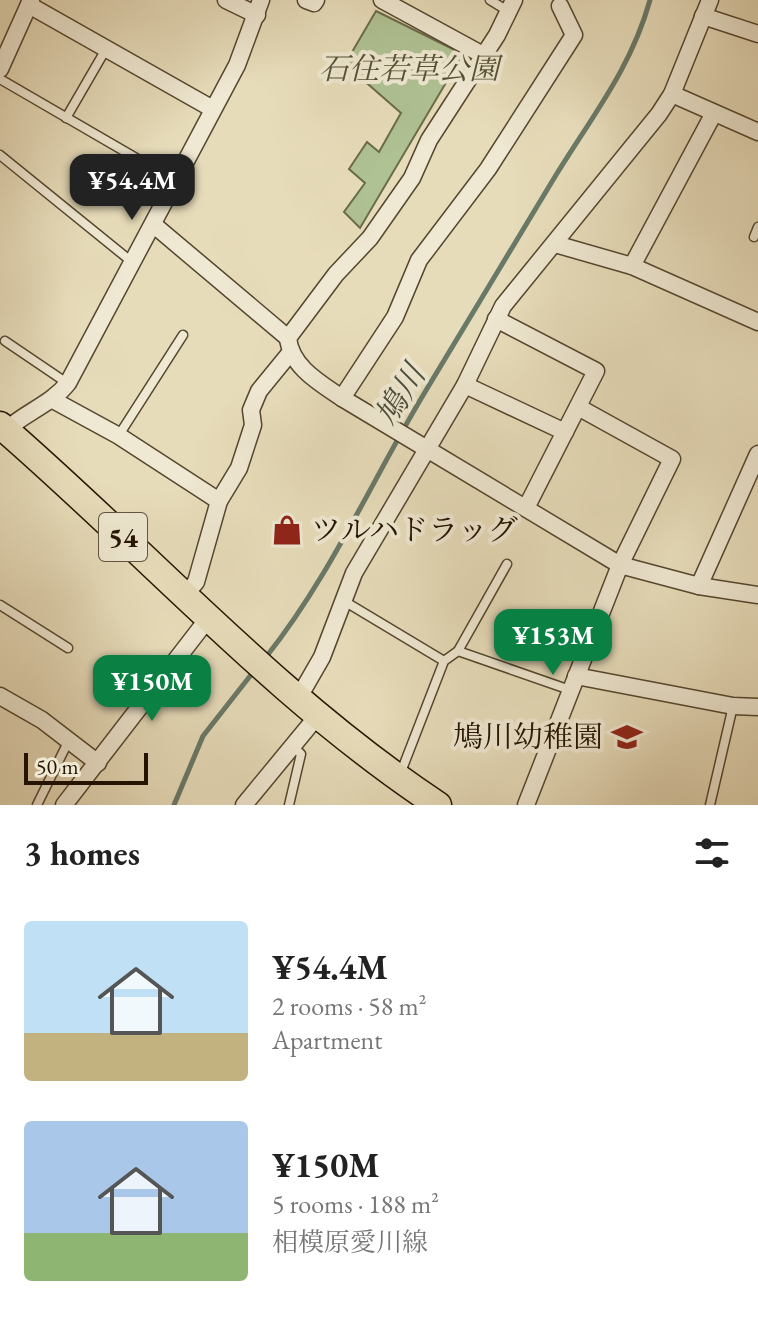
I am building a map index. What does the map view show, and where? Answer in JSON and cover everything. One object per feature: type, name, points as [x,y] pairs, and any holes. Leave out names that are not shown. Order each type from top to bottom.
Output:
[{"type":"main road","name":"54","points":[[2,430],[319,714],[438,805]]},
{"type":"street","points":[[2,430],[53,400],[68,383],[154,225],[211,108],[237,65],[259,7],[226,0]]},
{"type":"street","points":[[306,0],[314,3],[316,0]]},
{"type":"street","points":[[382,0],[483,55]]},
{"type":"street","points":[[290,689],[322,657],[354,573],[423,446],[465,385],[496,319],[672,94],[710,0]]},
{"type":"street","points":[[0,69],[4,46],[30,2],[211,108]]},
{"type":"street","points":[[342,398],[395,317],[419,260],[488,169],[574,35],[562,3]]},
{"type":"street","points":[[186,594],[196,582],[219,501],[239,468],[253,425],[251,410],[259,391],[336,274],[370,238],[412,178],[429,140],[512,6]]},
{"type":"street","points":[[703,16],[758,34]]},
{"type":"street","points":[[672,94],[758,132]]},
{"type":"street","points":[[632,266],[714,113]]},
{"type":"street","points":[[154,225],[289,345],[316,380],[342,398],[620,565],[699,586],[758,595]]},
{"type":"street","points":[[555,244],[632,266],[758,322]]},
{"type":"street","points":[[496,319],[596,371],[526,508]]},
{"type":"street","points":[[465,385],[565,432]]},
{"type":"street","points":[[53,400],[119,436],[219,501]]},
{"type":"street","points":[[526,805],[620,565],[672,459],[578,407]]},
{"type":"street","points":[[699,586],[758,454]]},
{"type":"street","points":[[64,805],[210,616]]},
{"type":"street","points":[[573,683],[758,707]]},
{"type":"street","points":[[0,696],[69,739],[98,763]]},
{"type":"street","points":[[244,805],[319,714]]},
{"type":"lane","points":[[490,0],[512,6]]},
{"type":"lane","points":[[66,118],[106,48]]},
{"type":"lane","points":[[0,79],[174,180]]},
{"type":"lane","points":[[0,155],[132,262]]},
{"type":"lane","points":[[754,237],[758,227]]},
{"type":"lane","points":[[119,436],[183,335]]},
{"type":"lane","points":[[5,341],[68,383]]},
{"type":"lane","points":[[399,777],[444,661],[458,651],[507,564]]},
{"type":"lane","points":[[344,601],[444,661]]},
{"type":"lane","points":[[0,605],[68,648]]},
{"type":"lane","points":[[458,651],[573,683]]},
{"type":"lane","points":[[710,805],[733,706]]},
{"type":"lane","points":[[37,805],[69,739]]},
{"type":"lane","points":[[289,805],[301,754],[292,746]]},
{"type":"green space","name":"石住若草公園","points":[[376,11],[463,54],[360,228],[344,212],[365,183],[349,169],[367,142],[379,152],[401,113],[345,64]]},
{"type":"waterway","name":"鳩川","points":[[266,657],[310,594],[425,392],[610,90],[632,48],[650,0]]},
{"type":"waterway","name":"鳩川","points":[[174,805],[203,736],[254,671]]},
{"type":"place","name":"ツルハドラッグ","points":[[287,530]]},
{"type":"place","name":"鳩川幼稚園","points":[[627,737]]}]
